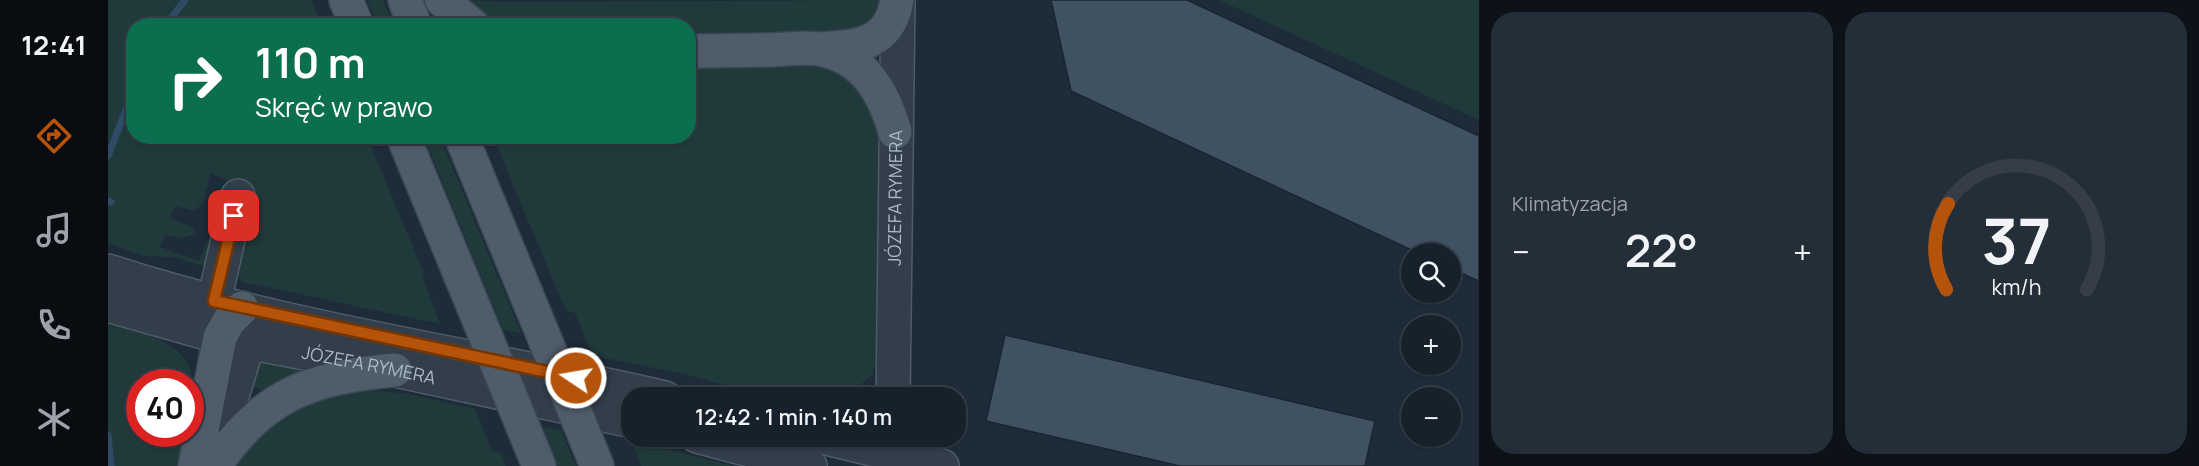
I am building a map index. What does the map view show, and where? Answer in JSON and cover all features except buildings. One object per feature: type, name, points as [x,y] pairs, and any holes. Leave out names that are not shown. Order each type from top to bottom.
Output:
[{"type":"main road","points":[[346,0],[354,18]]},
{"type":"main road","points":[[405,0],[412,18]]},
{"type":"main road","points":[[442,0],[463,18]]},
{"type":"main road","points":[[696,51],[848,47],[880,35],[890,23],[897,0]]},
{"type":"main road","points":[[818,49],[857,65],[875,83],[888,105],[895,132]]},
{"type":"main road","points":[[406,144],[539,466]]},
{"type":"main road","points":[[464,144],[597,466]]},
{"type":"main road","points":[[195,466],[210,383],[234,340],[228,305]]},
{"type":"main road","points":[[213,466],[229,445],[261,412],[279,400],[309,385],[349,374],[395,370]]},
{"type":"main road","points":[[522,425],[524,466]]},
{"type":"street","name":"JÓZEFA RYMERA","points":[[893,387],[897,0]]},
{"type":"street","points":[[228,305],[238,196]]},
{"type":"street","name":"JÓZEFA RYMERA","points":[[108,271],[228,305],[621,389]]},
{"type":"street","name":"JÓZEFA RYMERA","points":[[108,304],[234,340],[395,370],[621,419]]},
{"type":"street","points":[[158,320],[188,337],[202,355],[210,383]]},
{"type":"street","points":[[213,466],[234,340]]},
{"type":"street","points":[[739,447],[810,466]]},
{"type":"street","points":[[869,447],[942,466]]},
{"type":"green space","points":[[108,0],[311,0],[318,18],[126,18],[126,144],[370,144],[425,276],[422,276],[440,324],[243,282],[233,273],[248,189],[211,173],[203,204],[193,211],[175,206],[170,218],[194,228],[195,234],[179,238],[165,235],[160,247],[199,261],[207,241],[212,237],[214,269],[173,257],[142,256],[108,243]]},
{"type":"green space","points":[[367,0],[383,0],[391,18],[375,18]]},
{"type":"green space","points":[[452,0],[509,2],[884,0],[869,32],[696,41],[696,18],[478,18]]},
{"type":"green space","points":[[1219,0],[1479,0],[1479,120]]},
{"type":"green space","points":[[696,58],[842,64],[880,114],[880,367],[873,368],[873,374],[858,387],[732,387],[684,374],[595,356],[591,353],[575,313],[566,311],[496,144],[696,144]]},
{"type":"green space","points":[[427,144],[443,144],[521,333],[503,330]]},
{"type":"green space","points":[[108,322],[165,342],[185,360],[189,369],[126,369],[126,447],[189,447],[185,466],[108,466]]},
{"type":"green space","points":[[255,358],[319,370],[268,396],[263,390],[246,384]]},
{"type":"green space","points":[[373,390],[409,394],[475,409],[492,451],[501,453],[506,466],[226,466],[230,459],[294,408],[346,392]]},
{"type":"green space","points":[[542,426],[561,430],[576,466],[558,466]]},
{"type":"green space","points":[[634,447],[658,447],[733,466],[641,466]]},
{"type":"waterway","points":[[171,18],[185,0]]},
{"type":"waterway","points":[[108,156],[126,110]]},
{"type":"waterway","points":[[108,435],[111,466]]},
{"type":"route","points":[[234,216],[214,301],[576,378]]}]
